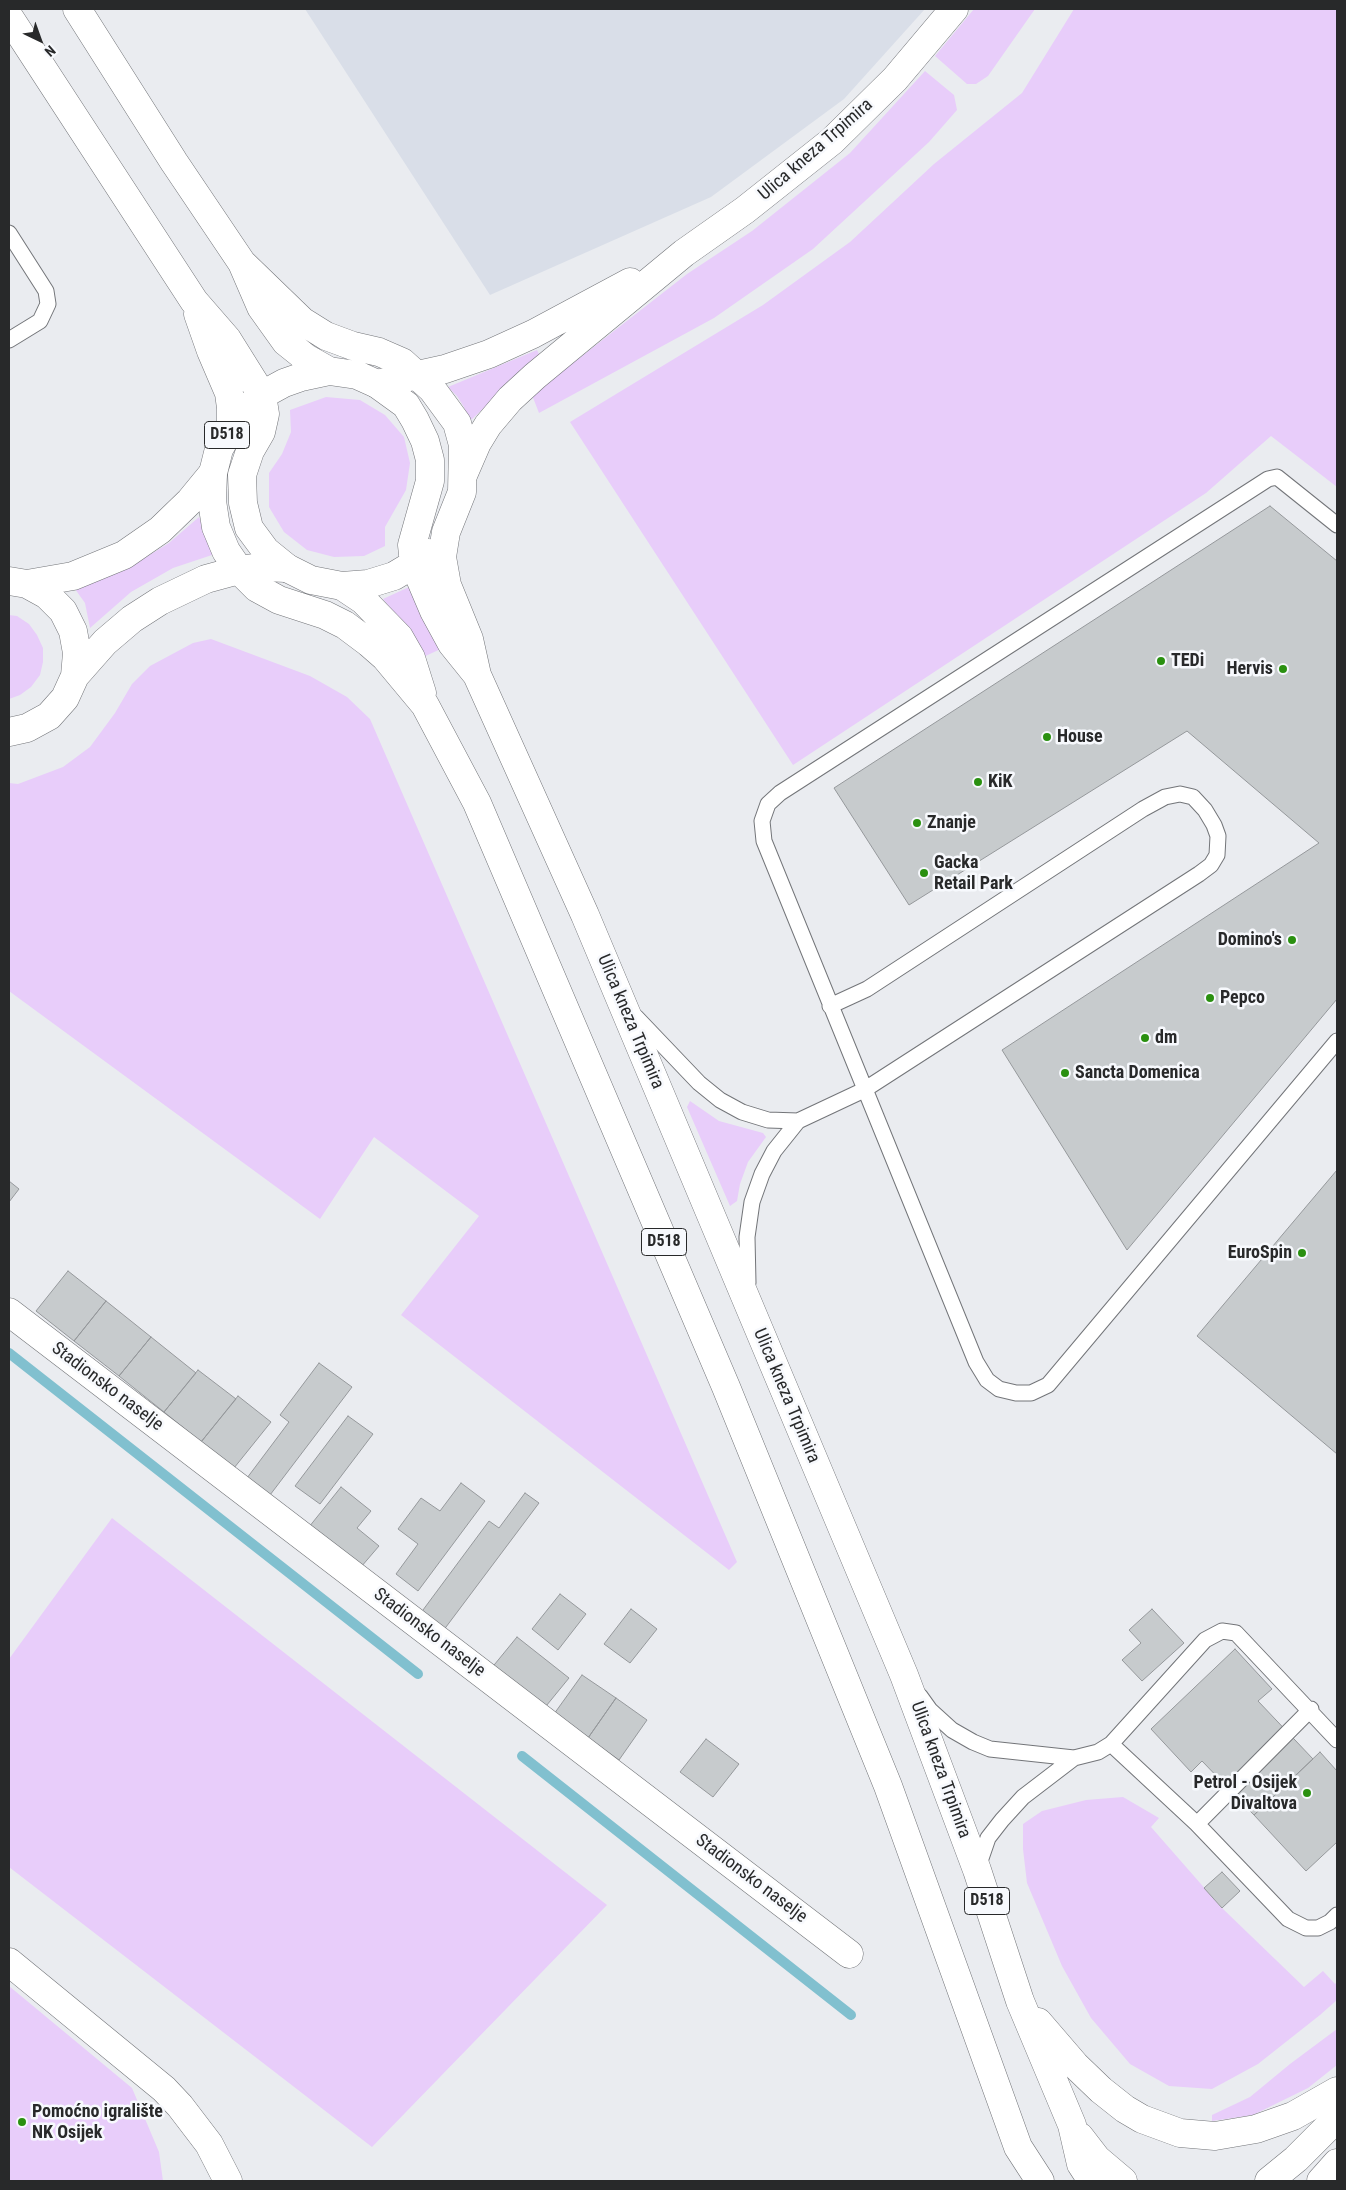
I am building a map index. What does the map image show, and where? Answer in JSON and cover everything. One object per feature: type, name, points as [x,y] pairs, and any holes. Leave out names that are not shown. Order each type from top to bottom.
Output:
[{"type":"main road","name":"D518","points":[[77,9],[174,162],[242,264],[261,307],[286,342],[306,358],[329,371],[357,375],[378,384],[406,405],[422,434],[430,460],[430,480],[412,545],[414,564],[434,611],[448,636],[477,675]]},
{"type":"main road","name":"Ulica kneza Trpimira","points":[[464,473],[480,437],[510,399],[535,376],[684,253],[745,210],[832,141],[895,79],[954,9]]},
{"type":"main road","name":"D518","points":[[9,17],[194,301],[227,338],[262,395],[265,414],[261,432],[250,451],[242,476],[243,503],[249,528],[266,551],[287,568],[311,580],[342,586],[368,584],[394,576],[414,564],[432,550],[446,532]]},
{"type":"main road","name":"Ulica kneza Trpimira","points":[[378,384],[419,376],[489,354],[534,334],[684,253]]},
{"type":"main road","name":"D518","points":[[242,264],[302,321],[326,336],[353,346],[379,352],[402,362],[419,376],[445,404],[457,423],[463,445],[464,473],[462,492],[446,532],[442,557],[447,585],[469,639],[477,675]]},
{"type":"main road","name":"D518","points":[[194,301],[211,351],[229,393],[231,428]]},
{"type":"main road","name":"D518","points":[[329,371],[293,380],[262,395],[247,408],[231,428],[219,449],[213,473],[212,501],[216,527],[226,550],[240,570],[257,588],[279,600],[325,615],[345,624],[385,657],[425,704]]},
{"type":"main road","points":[[18,582],[73,576],[124,555],[160,530],[190,501],[213,473]]},
{"type":"main road","points":[[9,732],[27,728],[49,716],[65,698],[75,676],[104,642],[132,619],[160,601],[206,579],[240,570],[260,567],[287,568]]},
{"type":"main road","points":[[18,582],[47,595],[63,611],[73,631],[77,653],[75,676]]},
{"type":"main road","name":"D518","points":[[342,586],[363,600],[399,637],[411,658],[425,704],[476,803],[726,1387],[888,1786],[1018,2146],[1040,2181]]},
{"type":"main road","name":"Ulica kneza Trpimira","points":[[477,675],[622,1002],[904,1675],[976,1870],[1020,2001],[1072,2125],[1081,2164],[1092,2181]]},
{"type":"main road","name":"Stadionsko naselje","points":[[9,1312],[849,1954]]},
{"type":"main road","points":[[9,1962],[164,2088],[209,2144],[228,2181]]},
{"type":"main road","points":[[1020,2001],[1075,2066],[1101,2090],[1125,2109],[1142,2119],[1180,2134],[1215,2136],[1256,2128],[1293,2116],[1337,2091]]},
{"type":"main road","points":[[1269,2181],[1296,2159],[1337,2118]]},
{"type":"main road","name":"Ulica kneza Trpimira","points":[[1072,2125],[1097,2159],[1123,2181]]},
{"type":"main road","name":"D518","points":[[1018,2146],[1021,2181]]},
{"type":"main road","points":[[1321,2181],[1337,2163]]},
{"type":"lane","points":[[9,232],[46,291],[48,304],[40,321],[9,340]]},
{"type":"lane","points":[[1337,525],[1277,477],[1268,479],[788,787],[768,804],[762,820],[764,841],[976,1362],[987,1380],[999,1389],[1030,1394],[1048,1385],[1337,1042]]},
{"type":"lane","points":[[751,1311],[746,1271],[752,1202],[762,1174],[774,1151],[798,1121],[864,1090],[1199,874],[1211,865],[1217,854],[1218,836],[1214,825],[1205,810],[1193,797],[1180,794],[1165,797],[867,989],[830,1006]]},
{"type":"lane","points":[[622,1002],[699,1083],[720,1100],[742,1112],[768,1120],[798,1121]]},
{"type":"lane","points":[[904,1675],[930,1710],[952,1730],[973,1742],[990,1749],[1074,1758],[1098,1752],[1111,1744],[1205,1640],[1222,1631],[1236,1633],[1311,1709],[1337,1740]]},
{"type":"lane","points":[[1197,1824],[1311,1709]]},
{"type":"lane","points":[[1111,1744],[1197,1824],[1288,1919],[1306,1928],[1318,1928],[1337,1915]]},
{"type":"lane","points":[[976,1870],[988,1838],[1002,1820],[1024,1798],[1074,1758]]},
{"type":"shaded area","points":[[305,9],[925,9],[844,99],[711,197],[490,295]]},
{"type":"shaded area","points":[[974,9],[1035,9],[988,76],[976,84],[967,84],[935,56]]},
{"type":"shaded area","points":[[1074,9],[1337,9],[1337,487],[1271,436],[1206,493],[793,765],[570,422],[763,305],[850,242],[934,164],[1022,93]]},
{"type":"shaded area","points":[[925,71],[954,95],[957,110],[929,142],[813,249],[714,318],[539,413],[532,395],[687,274],[752,231],[850,153]]},
{"type":"shaded area","points":[[537,350],[541,358],[506,387],[469,422],[464,407],[448,387]]},
{"type":"shaded area","points":[[326,397],[360,400],[385,415],[404,437],[410,463],[406,490],[385,527],[385,546],[364,556],[334,557],[307,550],[284,532],[269,507],[269,473],[282,454],[291,432],[290,410]]},
{"type":"shaded area","points":[[199,517],[215,554],[173,568],[131,592],[90,628],[85,603],[75,589],[130,567],[169,543]]},
{"type":"shaded area","points":[[409,587],[443,648],[421,658],[397,616],[383,599]]},
{"type":"shaded area","points":[[9,615],[17,616],[29,624],[37,635],[43,648],[43,662],[40,675],[31,687],[20,695],[9,699]]},
{"type":"shaded area","points":[[211,639],[310,676],[347,697],[370,719],[737,1562],[729,1570],[401,1315],[479,1216],[374,1137],[320,1219],[9,991],[9,783],[18,784],[63,767],[90,747],[115,713],[132,684],[150,666],[193,643]]},
{"type":"shaded area","points":[[690,1101],[719,1121],[763,1133],[766,1137],[748,1162],[740,1184],[737,1201],[730,1206],[687,1107]]},
{"type":"shaded area","points":[[112,1518],[607,1905],[372,2147],[9,1867],[9,1659]]},
{"type":"shaded area","points":[[1123,1797],[1159,1818],[1151,1827],[1222,1908],[1304,1987],[1323,1971],[1335,1984],[1337,1982],[1337,2000],[1320,2015],[1258,2064],[1212,2089],[1169,2086],[1130,2064],[1091,2018],[1062,1966],[1027,1883],[1023,1849],[1023,1824],[1042,1811],[1086,1800]]},
{"type":"shaded area","points":[[9,1986],[132,2088],[159,2152],[163,2181],[9,2181]]},
{"type":"shaded area","points":[[1337,2029],[1337,2065],[1308,2088],[1253,2115],[1212,2121],[1212,2115],[1250,2097]]},
{"type":"building","name":"Gacka Retail Park","points":[[1270,506],[1337,561],[1337,999],[1127,1250],[1002,1050],[1319,843],[1187,731],[909,905],[834,788]]},
{"type":"building","name":"EuroSpin","points":[[1337,1170],[1337,1454],[1197,1336]]},
{"type":"building","points":[[9,1181],[19,1189],[9,1202]]},
{"type":"building","points":[[68,1271],[106,1301],[74,1341],[36,1311]]},
{"type":"building","points":[[106,1301],[151,1337],[119,1376],[74,1341]]},
{"type":"building","points":[[151,1337],[196,1373],[164,1412],[119,1376]]},
{"type":"building","points":[[319,1363],[352,1387],[270,1495],[247,1478],[289,1422],[280,1415]]},
{"type":"building","points":[[198,1370],[236,1399],[201,1442],[164,1412]]},
{"type":"building","points":[[238,1396],[271,1422],[234,1468],[201,1442]]},
{"type":"building","points":[[348,1416],[373,1434],[320,1504],[295,1486]]},
{"type":"building","points":[[461,1483],[485,1501],[418,1591],[396,1574],[418,1544],[398,1529],[421,1498],[440,1511]]},
{"type":"building","points":[[341,1487],[371,1511],[357,1528],[379,1546],[361,1567],[309,1527]]},
{"type":"building","points":[[525,1493],[539,1503],[443,1631],[420,1614],[489,1521],[499,1528]]},
{"type":"building","points":[[560,1594],[586,1614],[558,1650],[532,1629]]},
{"type":"building","points":[[631,1609],[657,1629],[630,1663],[604,1644]]},
{"type":"building","points":[[1152,1609],[1184,1643],[1142,1681],[1122,1660],[1141,1643],[1129,1630]]},
{"type":"building","points":[[517,1637],[569,1678],[542,1711],[490,1670]]},
{"type":"building","points":[[1235,1649],[1272,1689],[1258,1701],[1313,1759],[1254,1815],[1202,1761],[1191,1772],[1151,1729]]},
{"type":"building","points":[[582,1675],[616,1698],[588,1738],[554,1714]]},
{"type":"building","points":[[616,1698],[647,1720],[619,1760],[588,1738]]},
{"type":"building","points":[[706,1739],[739,1764],[713,1797],[680,1772]]},
{"type":"building","name":"Petrol - Osijek Divaltova","points":[[1320,1752],[1337,1771],[1337,1842],[1306,1871],[1254,1815]]},
{"type":"building","points":[[1222,1872],[1240,1891],[1222,1908],[1204,1888]]},
{"type":"waterway","points":[[9,1353],[418,1674]]},
{"type":"waterway","points":[[522,1756],[851,2015]]},
{"type":"place","name":"TEDi","points":[[1161,661]]},
{"type":"place","name":"Hervis","points":[[1283,669]]},
{"type":"place","name":"House","points":[[1047,737]]},
{"type":"place","name":"KiK","points":[[978,782]]},
{"type":"place","name":"Znanje","points":[[917,823]]},
{"type":"place","name":"Gacka Retail Park","points":[[924,873]]},
{"type":"place","name":"Domino's","points":[[1292,940]]},
{"type":"place","name":"Pepco","points":[[1210,998]]},
{"type":"place","name":"dm","points":[[1145,1038]]},
{"type":"place","name":"Sancta Domenica","points":[[1065,1073]]},
{"type":"place","name":"EuroSpin","points":[[1302,1253]]},
{"type":"place","name":"Petrol - Osijek Divaltova","points":[[1307,1793]]},
{"type":"place","name":"Pomoćno igralište NK Osijek","points":[[22,2122]]}]
